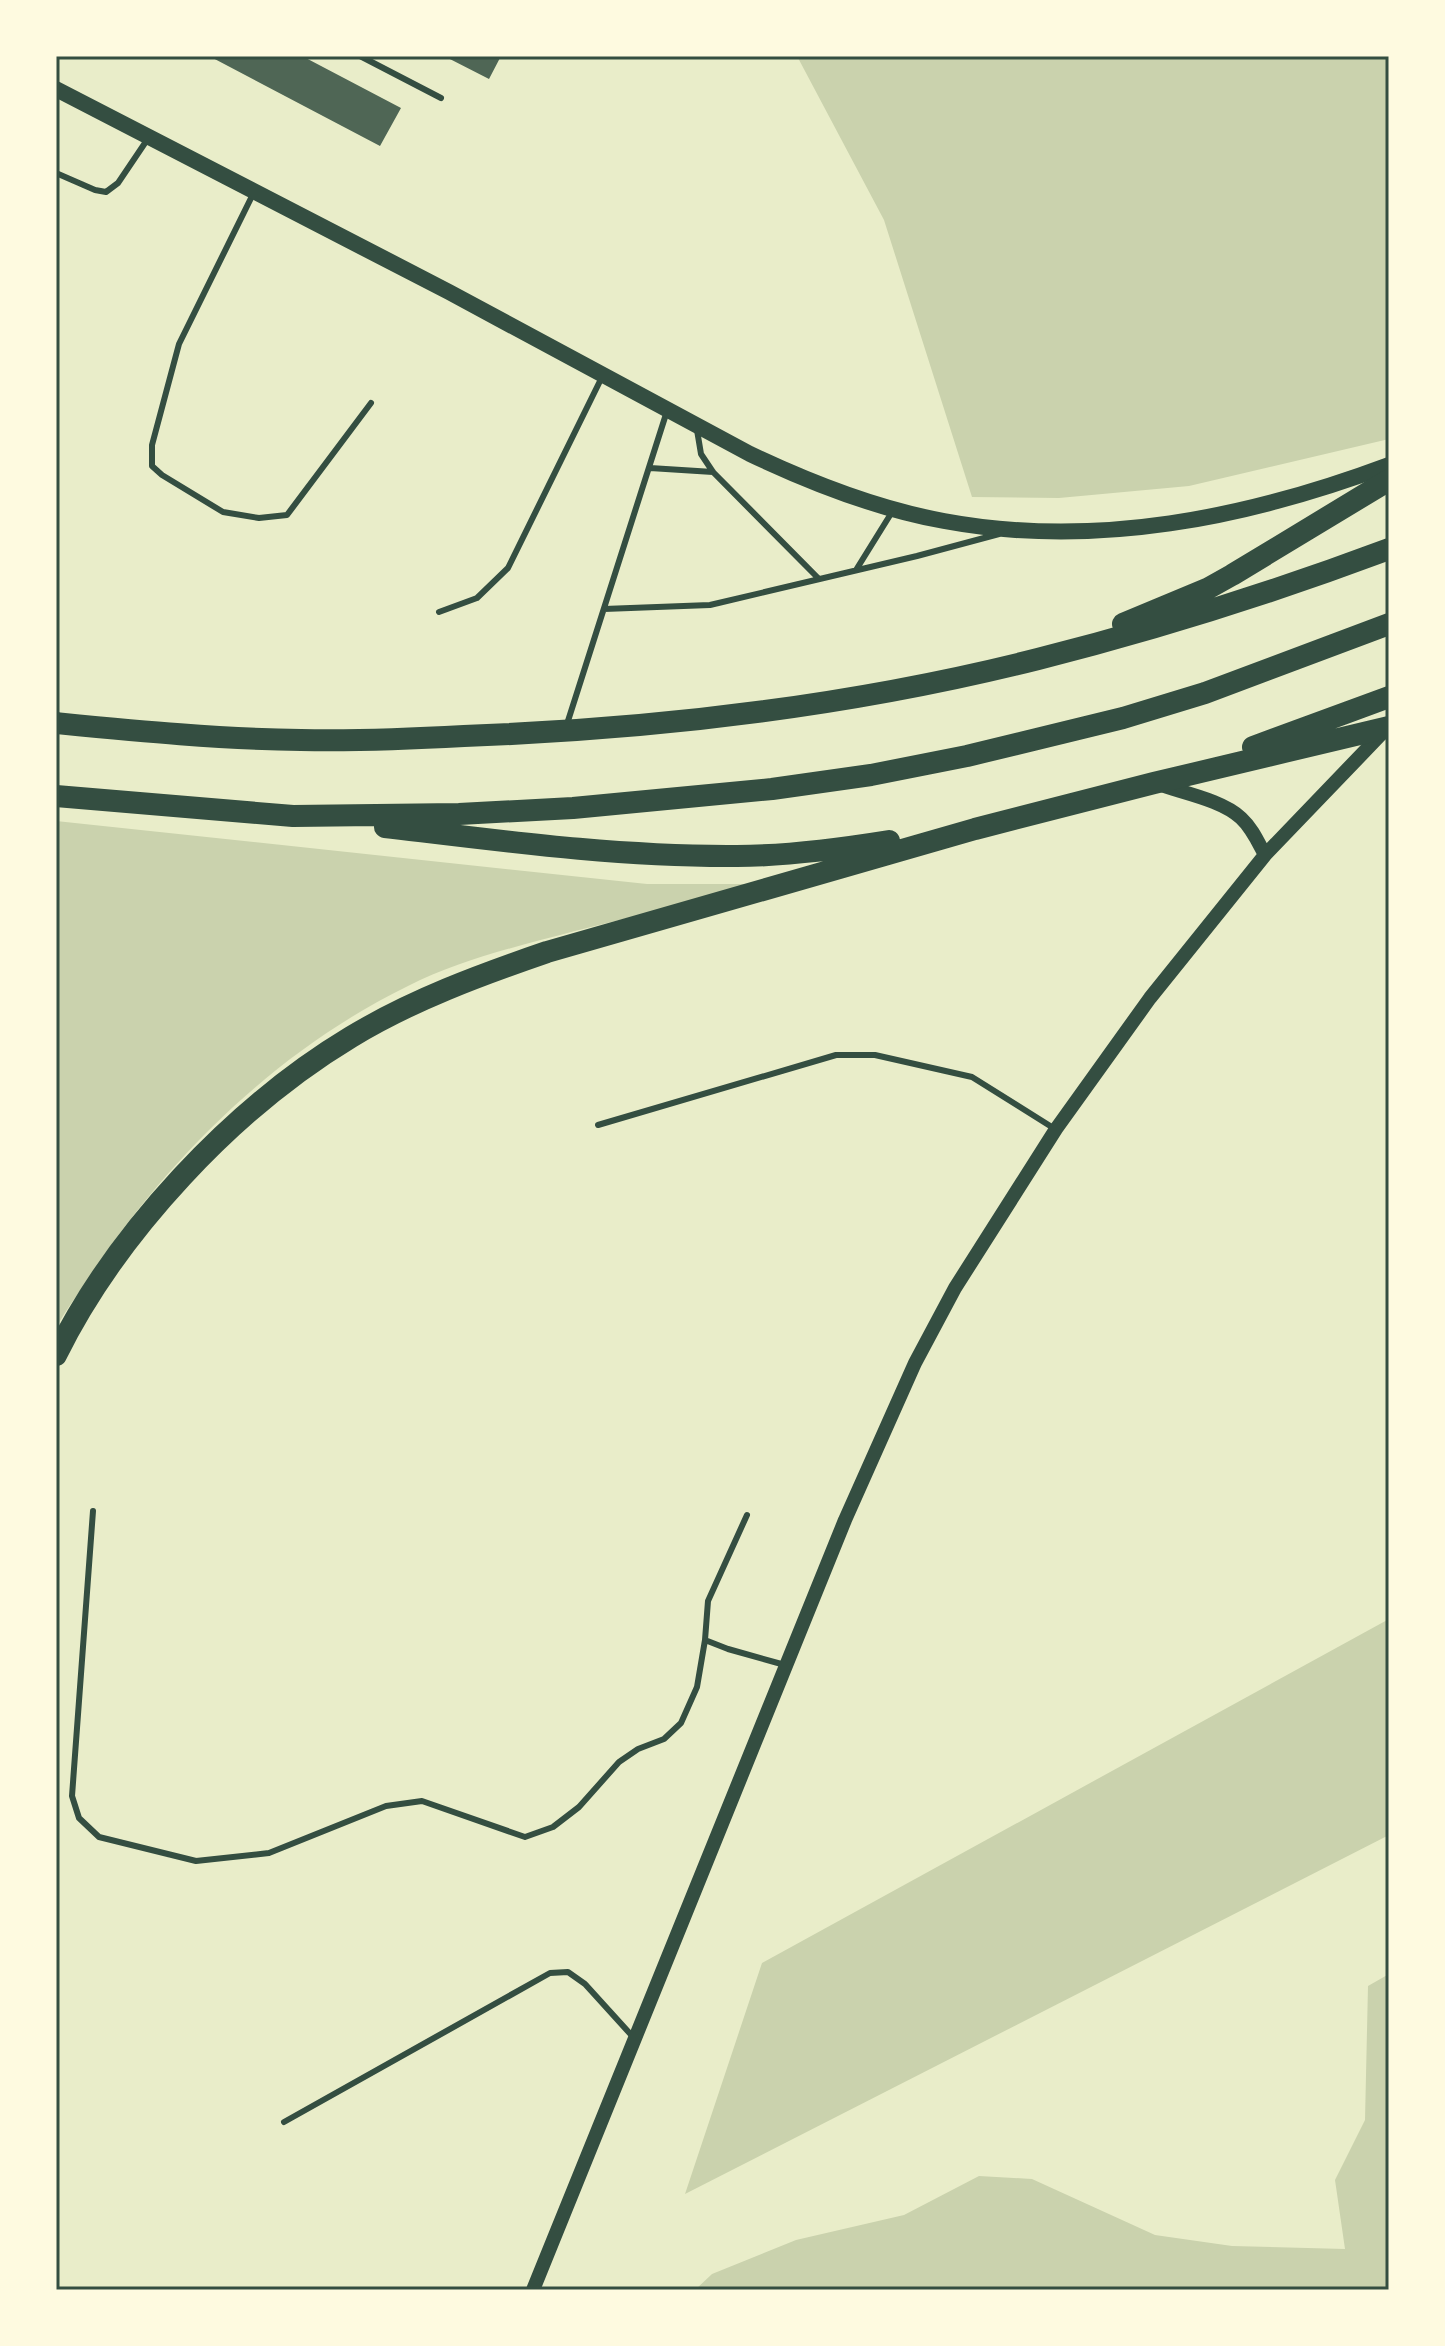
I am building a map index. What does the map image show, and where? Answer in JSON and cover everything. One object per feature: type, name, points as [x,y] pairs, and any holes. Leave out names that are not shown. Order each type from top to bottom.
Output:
[{"type":"highway","points":[[1037,659],[1207,589],[1389,480]]},
{"type":"highway","points":[[56,723],[202,737],[405,739],[565,731],[736,713],[842,699],[1037,659],[1188,618],[1389,549]]},
{"type":"highway","points":[[293,816],[459,814],[573,808],[772,789],[871,775],[1022,744],[1123,718],[1205,693],[1389,624]]},
{"type":"highway","points":[[1154,783],[1389,697]]},
{"type":"highway","points":[[56,1355],[111,1265],[167,1193],[222,1135],[287,1081],[351,1037],[419,1002],[547,952],[975,829],[1388,728]]},
{"type":"highway","points":[[56,796],[293,816],[638,854],[740,856],[833,850],[975,829]]},
{"type":"main road","points":[[56,89],[255,191],[696,426],[791,473],[894,509],[944,521],[1013,530],[1069,532],[1163,525],[1289,498],[1389,465]]},
{"type":"street","points":[[533,2290],[851,1506],[915,1363],[955,1288],[1056,1129],[1150,998],[1265,855],[1388,728]]},
{"type":"street","points":[[1154,783],[1227,808],[1254,832],[1265,855]]},
{"type":"lane","points":[[360,56],[441,98]]},
{"type":"lane","points":[[56,173],[106,192],[118,183],[149,137]]},
{"type":"lane","points":[[255,191],[179,344],[152,445],[152,466],[223,512],[259,518],[287,515],[371,403]]},
{"type":"lane","points":[[439,612],[477,598],[508,568],[603,375]]},
{"type":"lane","points":[[565,731],[668,410]]},
{"type":"lane","points":[[696,426],[701,454],[713,472],[819,579]]},
{"type":"lane","points":[[650,468],[713,472]]},
{"type":"lane","points":[[856,570],[894,509]]},
{"type":"lane","points":[[604,609],[710,605],[1013,530]]},
{"type":"lane","points":[[598,1125],[836,1055],[875,1055],[972,1077],[1056,1129]]},
{"type":"lane","points":[[93,1511],[72,1796],[79,1818],[99,1837],[196,1861],[269,1853],[386,1806],[422,1801],[525,1837],[553,1827],[579,1807],[619,1762],[638,1749],[664,1739],[681,1723],[697,1687],[708,1601],[747,1515]]},
{"type":"lane","points":[[705,1640],[785,1665]]},
{"type":"lane","points":[[284,2122],[550,1973],[568,1972],[585,1984],[634,2038]]},
{"type":"green space","points":[[797,56],[1389,56],[1389,439],[1189,486],[1059,498],[972,497],[884,220]]},
{"type":"green space","points":[[56,821],[647,884],[745,884],[733,891],[469,961],[408,986],[360,1012],[271,1075],[229,1110],[191,1149],[120,1233],[56,1328]]},
{"type":"green space","points":[[1389,1619],[1389,1835],[685,2194],[762,1963]]},
{"type":"green space","points":[[1389,1974],[1389,2290],[695,2290],[712,2274],[796,2240],[904,2215],[979,2176],[1032,2179],[1155,2235],[1232,2246],[1345,2249],[1335,2180],[1365,2120],[1368,1986]]},
{"type":"building","points":[[209,56],[302,56],[401,108],[380,146]]},
{"type":"building","points":[[444,56],[501,56],[489,79]]}]
